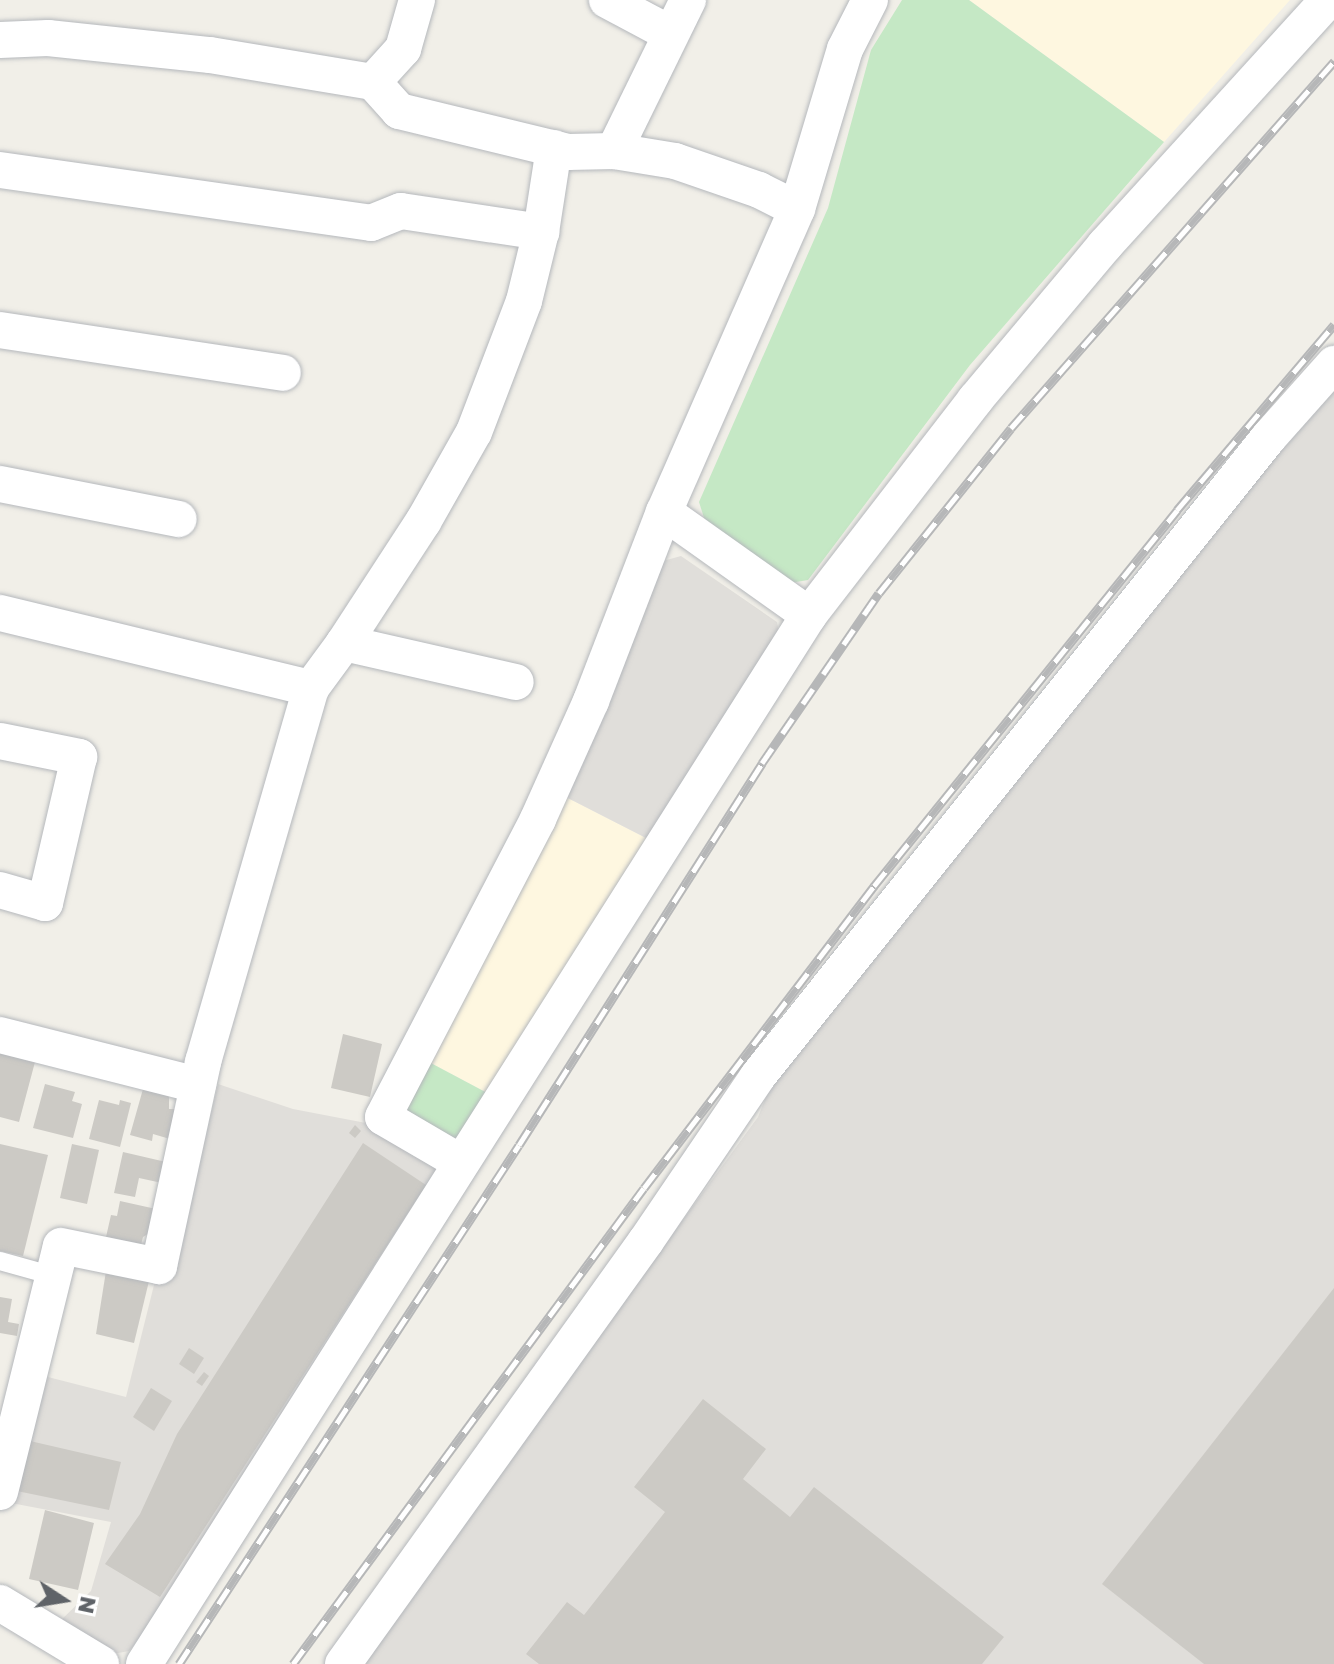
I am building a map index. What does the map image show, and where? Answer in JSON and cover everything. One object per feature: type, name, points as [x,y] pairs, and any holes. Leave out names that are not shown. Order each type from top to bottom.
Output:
[{"type":"street","points":[[373,82],[403,49],[417,0]]},
{"type":"street","points":[[607,0],[671,34]]},
{"type":"street","points":[[614,151],[688,0]]},
{"type":"street","points":[[460,1162],[383,1117],[538,819],[591,701],[664,512],[797,209],[845,49],[870,0]]},
{"type":"street","points":[[144,1664],[809,615],[975,400],[1105,245],[1328,0]]},
{"type":"street","points":[[0,40],[48,38],[210,55],[373,82],[399,111],[568,152],[614,151],[675,161],[759,190],[797,209]]},
{"type":"street","points":[[0,1492],[61,1246],[159,1266],[198,1085],[311,688],[423,522],[474,432],[524,301],[541,232],[554,148]]},
{"type":"street","points":[[0,170],[371,223],[401,211],[541,232]]},
{"type":"street","points":[[0,330],[283,373]]},
{"type":"street","points":[[343,1664],[646,1241],[758,1076],[1269,437],[1334,364]]},
{"type":"street","points":[[0,484],[179,519]]},
{"type":"street","points":[[664,512],[809,615]]},
{"type":"street","points":[[0,613],[311,688]]},
{"type":"street","points":[[344,643],[516,682]]},
{"type":"street","points":[[0,741],[79,757],[45,903],[0,890]]},
{"type":"street","points":[[0,1035],[198,1085]]},
{"type":"street","points":[[0,1603],[101,1664]]},
{"type":"lane","points":[[0,1261],[54,1276]]},
{"type":"shaded area","points":[[969,0],[1290,0],[1164,142]]},
{"type":"shaded area","points":[[1334,380],[1334,1664],[359,1664],[758,1117],[772,1082]]},
{"type":"shaded area","points":[[681,556],[777,622],[780,640],[648,839],[558,793],[663,561]]},
{"type":"shaded area","points":[[558,793],[648,839],[491,1095],[427,1061]]},
{"type":"shaded area","points":[[218,1084],[293,1109],[366,1123],[441,1171],[174,1597],[129,1651],[113,1654],[60,1621],[91,1591],[111,1522],[11,1503],[44,1376],[126,1397],[155,1281],[172,1275]]},
{"type":"green space","points":[[902,0],[969,0],[1164,142],[970,365],[808,580],[790,583],[706,524],[699,502],[828,208],[871,50]]},
{"type":"green space","points":[[427,1061],[491,1095],[465,1136],[448,1139],[407,1115],[403,1099]]},
{"type":"building","points":[[343,1034],[382,1044],[370,1097],[331,1088]]},
{"type":"building","points":[[0,1053],[35,1062],[19,1122],[0,1117]]},
{"type":"building","points":[[45,1084],[75,1092],[72,1101],[82,1104],[73,1138],[33,1128]]},
{"type":"building","points":[[143,1089],[169,1096],[169,1109],[176,1109],[170,1139],[153,1134],[152,1141],[130,1135]]},
{"type":"building","points":[[99,1100],[119,1105],[120,1100],[131,1103],[120,1147],[89,1139]]},
{"type":"building","points":[[355,1125],[361,1131],[355,1138],[349,1133]]},
{"type":"building","points":[[363,1143],[426,1185],[160,1597],[105,1564],[140,1514],[177,1434]]},
{"type":"building","points":[[0,1144],[48,1155],[23,1256],[0,1251]]},
{"type":"building","points":[[72,1144],[99,1150],[87,1204],[60,1198]]},
{"type":"building","points":[[123,1152],[166,1162],[162,1183],[139,1178],[135,1197],[114,1193]]},
{"type":"building","points":[[120,1201],[156,1209],[151,1232],[143,1237],[141,1245],[106,1237],[111,1215],[117,1216]]},
{"type":"building","points":[[106,1271],[149,1281],[134,1343],[96,1334]]},
{"type":"building","points":[[1334,1288],[1334,1664],[1204,1664],[1102,1584]]},
{"type":"building","points":[[0,1297],[12,1299],[8,1322],[19,1324],[17,1336],[0,1333]]},
{"type":"building","points":[[189,1348],[204,1358],[194,1374],[179,1364]]},
{"type":"building","points":[[204,1372],[209,1376],[202,1386],[196,1382]]},
{"type":"building","points":[[151,1388],[172,1401],[154,1431],[133,1417]]},
{"type":"building","points":[[703,1399],[766,1449],[743,1479],[790,1517],[814,1487],[1004,1637],[982,1664],[539,1664],[526,1654],[567,1602],[584,1615],[665,1512],[634,1487]]},
{"type":"building","points":[[30,1441],[121,1462],[109,1510],[17,1491]]},
{"type":"building","points":[[45,1510],[94,1523],[78,1590],[29,1579]]},
{"type":"railway","points":[[179,1664],[519,1145],[762,763],[879,593],[1011,428],[1334,61]]},
{"type":"railway","points":[[293,1664],[644,1188],[874,886],[1177,510],[1334,325]]}]
